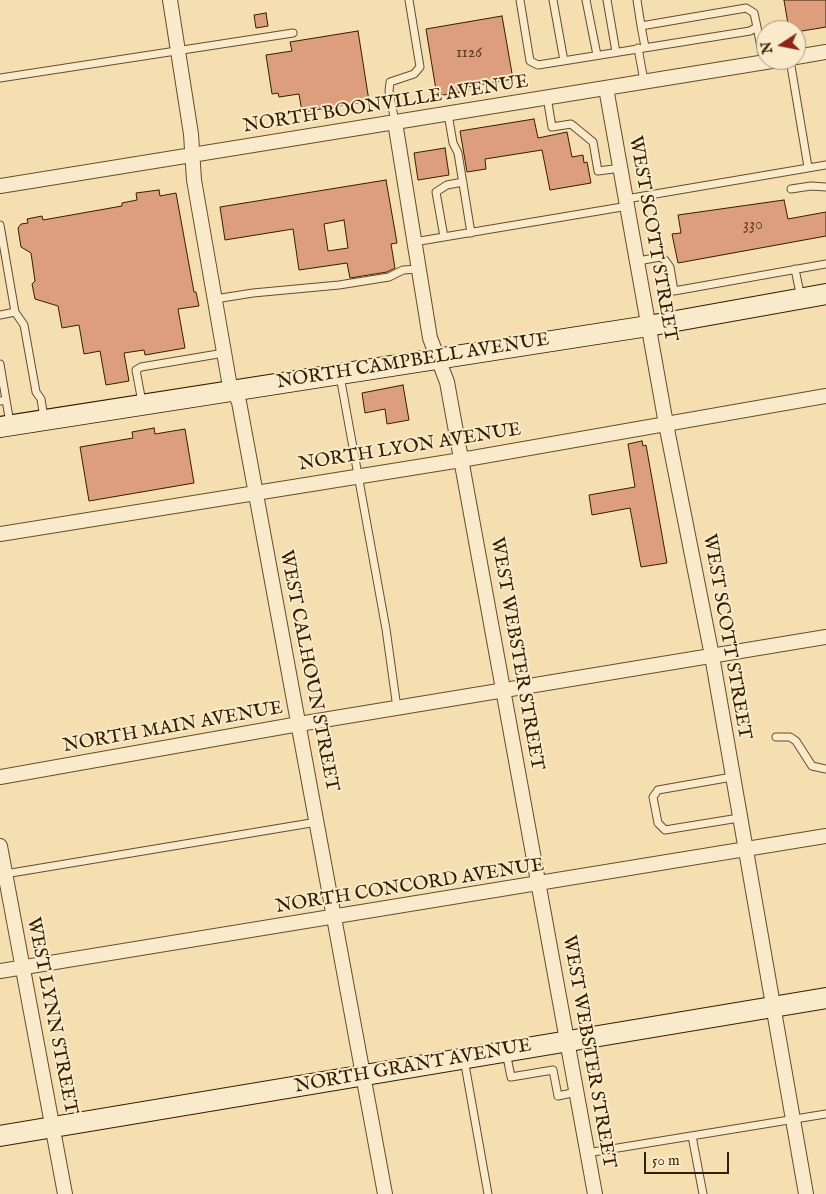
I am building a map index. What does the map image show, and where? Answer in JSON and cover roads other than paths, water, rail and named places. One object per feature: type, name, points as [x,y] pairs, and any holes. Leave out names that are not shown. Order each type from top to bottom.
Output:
[{"type":"main road","name":"NORTH CAMPBELL AVENUE","points":[[5,427],[648,326],[826,294]]},
{"type":"main road","name":"NORTH GRANT AVENUE","points":[[0,1136],[53,1129],[826,998]]},
{"type":"street","name":"WEST CALHOUN STREET","points":[[170,0],[193,155],[194,180],[228,381],[239,402],[385,1194]]},
{"type":"street","points":[[806,55],[826,52]]},
{"type":"street","name":"NORTH BOONVILLE AVENUE","points":[[0,186],[756,63]]},
{"type":"street","name":"WEST SCOTT STREET","points":[[606,88],[666,424],[712,656],[744,850],[806,1194]]},
{"type":"street","name":"WEST WEBSTER STREET","points":[[395,122],[430,338],[447,382],[595,1194]]},
{"type":"street","name":"NORTH LYON AVENUE","points":[[0,534],[461,460],[826,396]]},
{"type":"street","name":"NORTH MAIN AVENUE","points":[[0,777],[299,724],[826,638]]},
{"type":"street","name":"NORTH CONCORD AVENUE","points":[[0,971],[539,885],[826,836]]},
{"type":"street","name":"WEST LYNN STREET","points":[[0,846],[65,1194]]},
{"type":"lane","points":[[395,122],[389,91],[390,82],[414,74],[420,67],[409,0]]},
{"type":"lane","points":[[520,0],[530,61],[538,65],[750,31],[756,28]]},
{"type":"lane","points":[[553,0],[564,61]]},
{"type":"lane","points":[[586,0],[597,55]]},
{"type":"lane","points":[[607,0],[616,52]]},
{"type":"lane","points":[[637,0],[641,26],[644,81]]},
{"type":"lane","points":[[641,26],[746,8],[754,12],[756,22]]},
{"type":"lane","points":[[0,78],[293,33]]},
{"type":"lane","points":[[792,70],[808,168]]},
{"type":"lane","points":[[547,97],[552,127],[571,124],[593,142],[598,172],[620,168]]},
{"type":"lane","points":[[448,114],[463,182],[471,233]]},
{"type":"lane","points":[[414,242],[471,233],[826,165]]},
{"type":"lane","points":[[444,237],[436,192],[447,185],[463,182]]},
{"type":"lane","points":[[791,189],[811,186],[826,188]]},
{"type":"lane","points":[[0,225],[15,312],[24,325],[36,392],[41,399],[44,420]]},
{"type":"lane","points":[[638,261],[660,257],[665,260],[670,267],[674,291],[826,264]]},
{"type":"lane","points":[[215,299],[252,293],[339,285],[389,277],[403,270],[419,269]]},
{"type":"lane","points":[[796,269],[801,298]]},
{"type":"lane","points":[[0,314],[15,312]]},
{"type":"lane","points":[[142,405],[136,370],[142,366],[224,353]]},
{"type":"lane","points":[[0,364],[5,427]]},
{"type":"lane","points":[[340,374],[386,628],[398,708]]},
{"type":"lane","points":[[776,737],[790,737],[796,741],[812,766],[826,769]]},
{"type":"lane","points":[[732,777],[658,790],[653,797],[658,823],[666,830],[739,818]]},
{"type":"lane","points":[[5,874],[317,822]]},
{"type":"lane","points":[[506,1052],[510,1077],[553,1070],[558,1096],[576,1092]]},
{"type":"lane","points":[[464,1059],[488,1194]]},
{"type":"lane","points":[[587,1153],[826,1114]]},
{"type":"lane","points":[[692,1136],[703,1194]]}]
